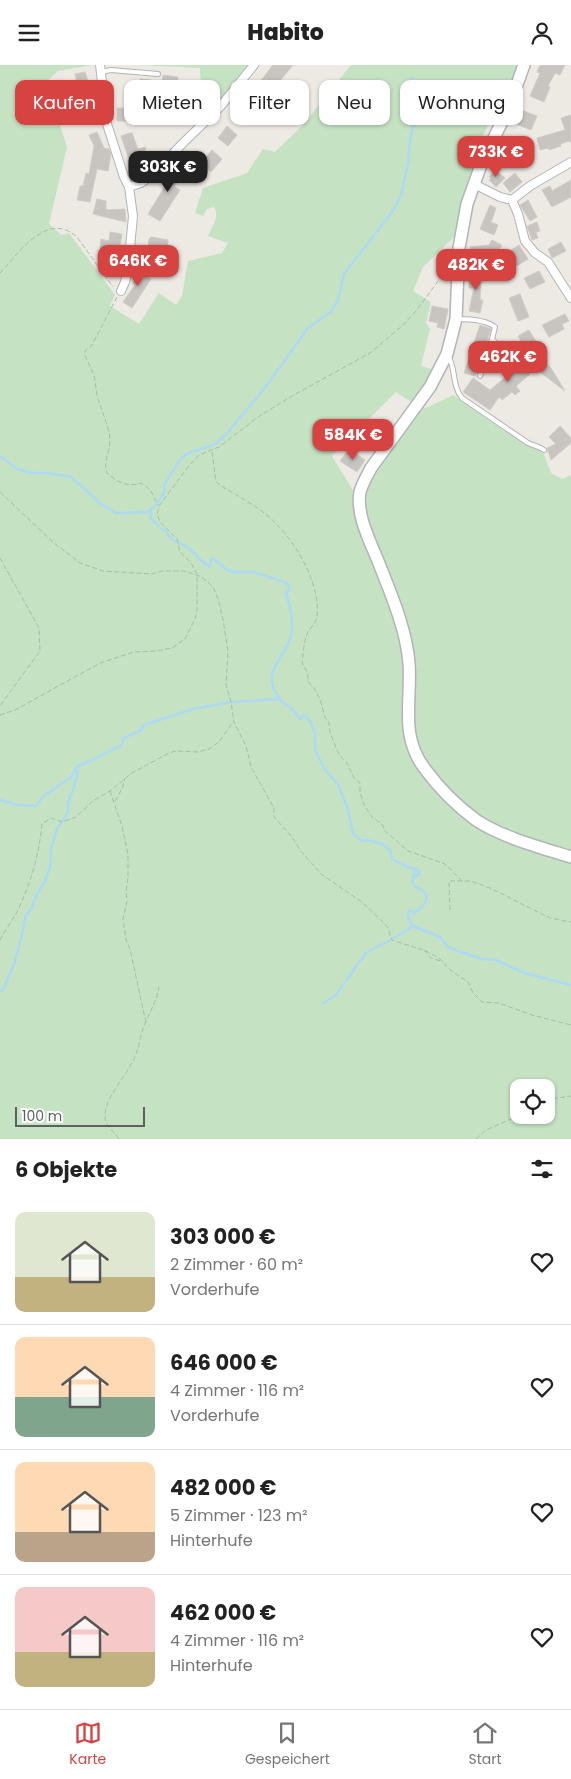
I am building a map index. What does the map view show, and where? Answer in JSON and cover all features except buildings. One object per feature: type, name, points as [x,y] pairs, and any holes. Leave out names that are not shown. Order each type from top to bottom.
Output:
[{"type":"street","points":[[129,187],[141,183],[156,173],[182,144],[220,107],[254,65]]},
{"type":"street","points":[[524,65],[508,109],[467,203],[461,237],[456,319],[446,353],[430,387],[371,468],[364,481],[360,493],[361,513],[398,613],[407,648],[410,683],[408,727],[411,743],[418,759],[439,786],[476,820],[526,842],[571,857]]},
{"type":"street","points":[[100,68],[107,123],[129,187],[133,216],[132,239],[125,282],[121,291]]},
{"type":"street","points":[[512,200],[530,186],[571,162]]},
{"type":"street","points":[[474,184],[500,197],[512,200]]},
{"type":"street","points":[[512,200],[525,241],[535,253],[548,262],[571,298]]},
{"type":"lane","points":[[100,68],[158,74]]},
{"type":"lane","points":[[456,319],[491,324],[495,327],[480,376]]},
{"type":"lane","points":[[492,339],[516,364]]},
{"type":"lane","points":[[446,353],[451,361],[457,392],[462,398],[532,446],[540,446],[544,451]]},
{"type":"path","points":[[0,273],[42,231],[59,228],[71,232],[77,237],[112,287],[121,291],[85,355],[94,379],[98,401],[110,440],[109,451],[105,458],[107,473],[120,482],[134,486],[141,483],[148,487],[159,506]]},
{"type":"path","points":[[447,269],[416,311],[402,326],[370,353],[258,417],[212,451],[199,455],[159,506],[157,514],[160,522],[177,539],[180,552],[191,563],[197,574],[213,587],[218,599],[228,652],[226,685],[234,722],[246,746],[251,767],[274,809],[274,817],[277,822],[327,879],[340,886],[368,908],[388,927],[392,940],[432,953],[450,970],[464,978],[468,982],[472,993],[482,1003],[499,1003],[532,1015],[571,1025]]},
{"type":"path","points":[[212,451],[216,482],[263,512],[293,544],[305,563],[318,602],[317,618],[308,633],[303,647],[304,655],[302,662],[310,683],[320,699],[336,748],[347,763],[354,778],[360,783],[360,792],[364,805],[372,817],[382,824],[385,831],[408,851],[445,863],[462,881]]},
{"type":"path","points":[[0,492],[70,557],[93,569],[152,573],[172,570],[197,574]]},
{"type":"path","points":[[0,558],[39,628],[40,651],[0,706]]},
{"type":"path","points":[[0,715],[15,710],[100,663],[134,652],[172,648],[179,644],[185,639],[195,619],[197,574]]},
{"type":"path","points":[[0,940],[28,888],[38,855],[42,824],[51,818],[62,822],[76,817],[93,801],[110,791],[132,773],[168,753],[176,751],[197,752],[208,749],[220,742],[234,722]]},
{"type":"path","points":[[114,802],[126,778]]},
{"type":"path","points":[[110,791],[122,826],[128,854],[127,901],[123,919],[126,940],[146,1023]]},
{"type":"path","points":[[450,911],[449,881],[472,881],[550,918],[571,922]]},
{"type":"path","points":[[424,950],[431,958],[441,961]]},
{"type":"path","points":[[120,1139],[107,1124],[105,1116],[113,1093],[134,1061],[159,987]]},
{"type":"path","points":[[555,1098],[571,1096]]},
{"type":"path","points":[[476,1139],[486,1130],[510,1119]]},
{"type":"green space","points":[[0,65],[93,65],[58,71],[48,80],[15,80],[15,125],[60,125],[67,147],[49,224],[61,235],[69,233],[115,295],[110,306],[139,324],[159,293],[176,305],[182,296],[188,261],[222,253],[228,243],[208,236],[216,218],[214,207],[207,209],[203,216],[195,213],[203,188],[247,173],[263,149],[275,152],[303,125],[309,125],[309,117],[319,105],[319,125],[390,125],[390,80],[339,80],[351,65],[514,65],[519,67],[514,80],[400,80],[400,125],[488,125],[481,140],[487,143],[455,236],[423,267],[413,291],[431,302],[426,323],[430,329],[421,366],[435,370],[415,404],[426,408],[453,395],[527,445],[543,452],[551,473],[562,479],[571,475],[571,1139],[0,1139]],"holes":[[[396,392],[414,404],[354,492],[332,456]]]},
{"type":"green space","points":[[137,65],[252,65],[240,80],[230,80],[230,92],[220,104],[220,80],[201,80],[200,68]]},
{"type":"waterway","points":[[148,512],[157,504],[164,493],[164,485],[180,460],[186,454],[216,444],[264,389],[308,328],[331,312],[338,300],[344,274],[395,208],[401,195],[408,163],[415,115],[412,78]]},
{"type":"waterway","points":[[0,456],[17,469],[33,473],[71,477],[101,504],[116,513],[151,512],[151,518],[160,528],[167,532],[173,540],[189,548],[201,561],[210,567],[211,559],[214,559],[227,570],[253,572],[289,585],[289,590],[286,593],[291,614],[292,630],[288,644],[273,672],[274,688],[280,700],[293,710],[300,719],[304,715],[310,721],[315,733],[315,750],[325,770],[337,783],[348,809],[354,835],[362,841],[367,840],[380,843],[390,850],[392,859],[407,867],[418,870],[420,874],[413,878]]},
{"type":"waterway","points":[[0,800],[18,805],[36,806],[44,796],[71,777],[78,766],[121,746],[124,738],[141,730],[144,725],[193,709],[231,702],[279,699]]},
{"type":"waterway","points":[[0,992],[4,988],[14,964],[26,914],[31,910],[50,867],[51,850],[57,829],[68,812],[69,797],[72,794],[78,772],[76,768]]},
{"type":"waterway","points":[[414,869],[413,884],[423,891],[426,900],[414,913],[409,910],[408,918],[413,926],[440,937],[449,948],[482,959],[496,960],[524,973],[571,985]]},
{"type":"waterway","points":[[323,1003],[336,995],[366,953],[413,926]]}]
